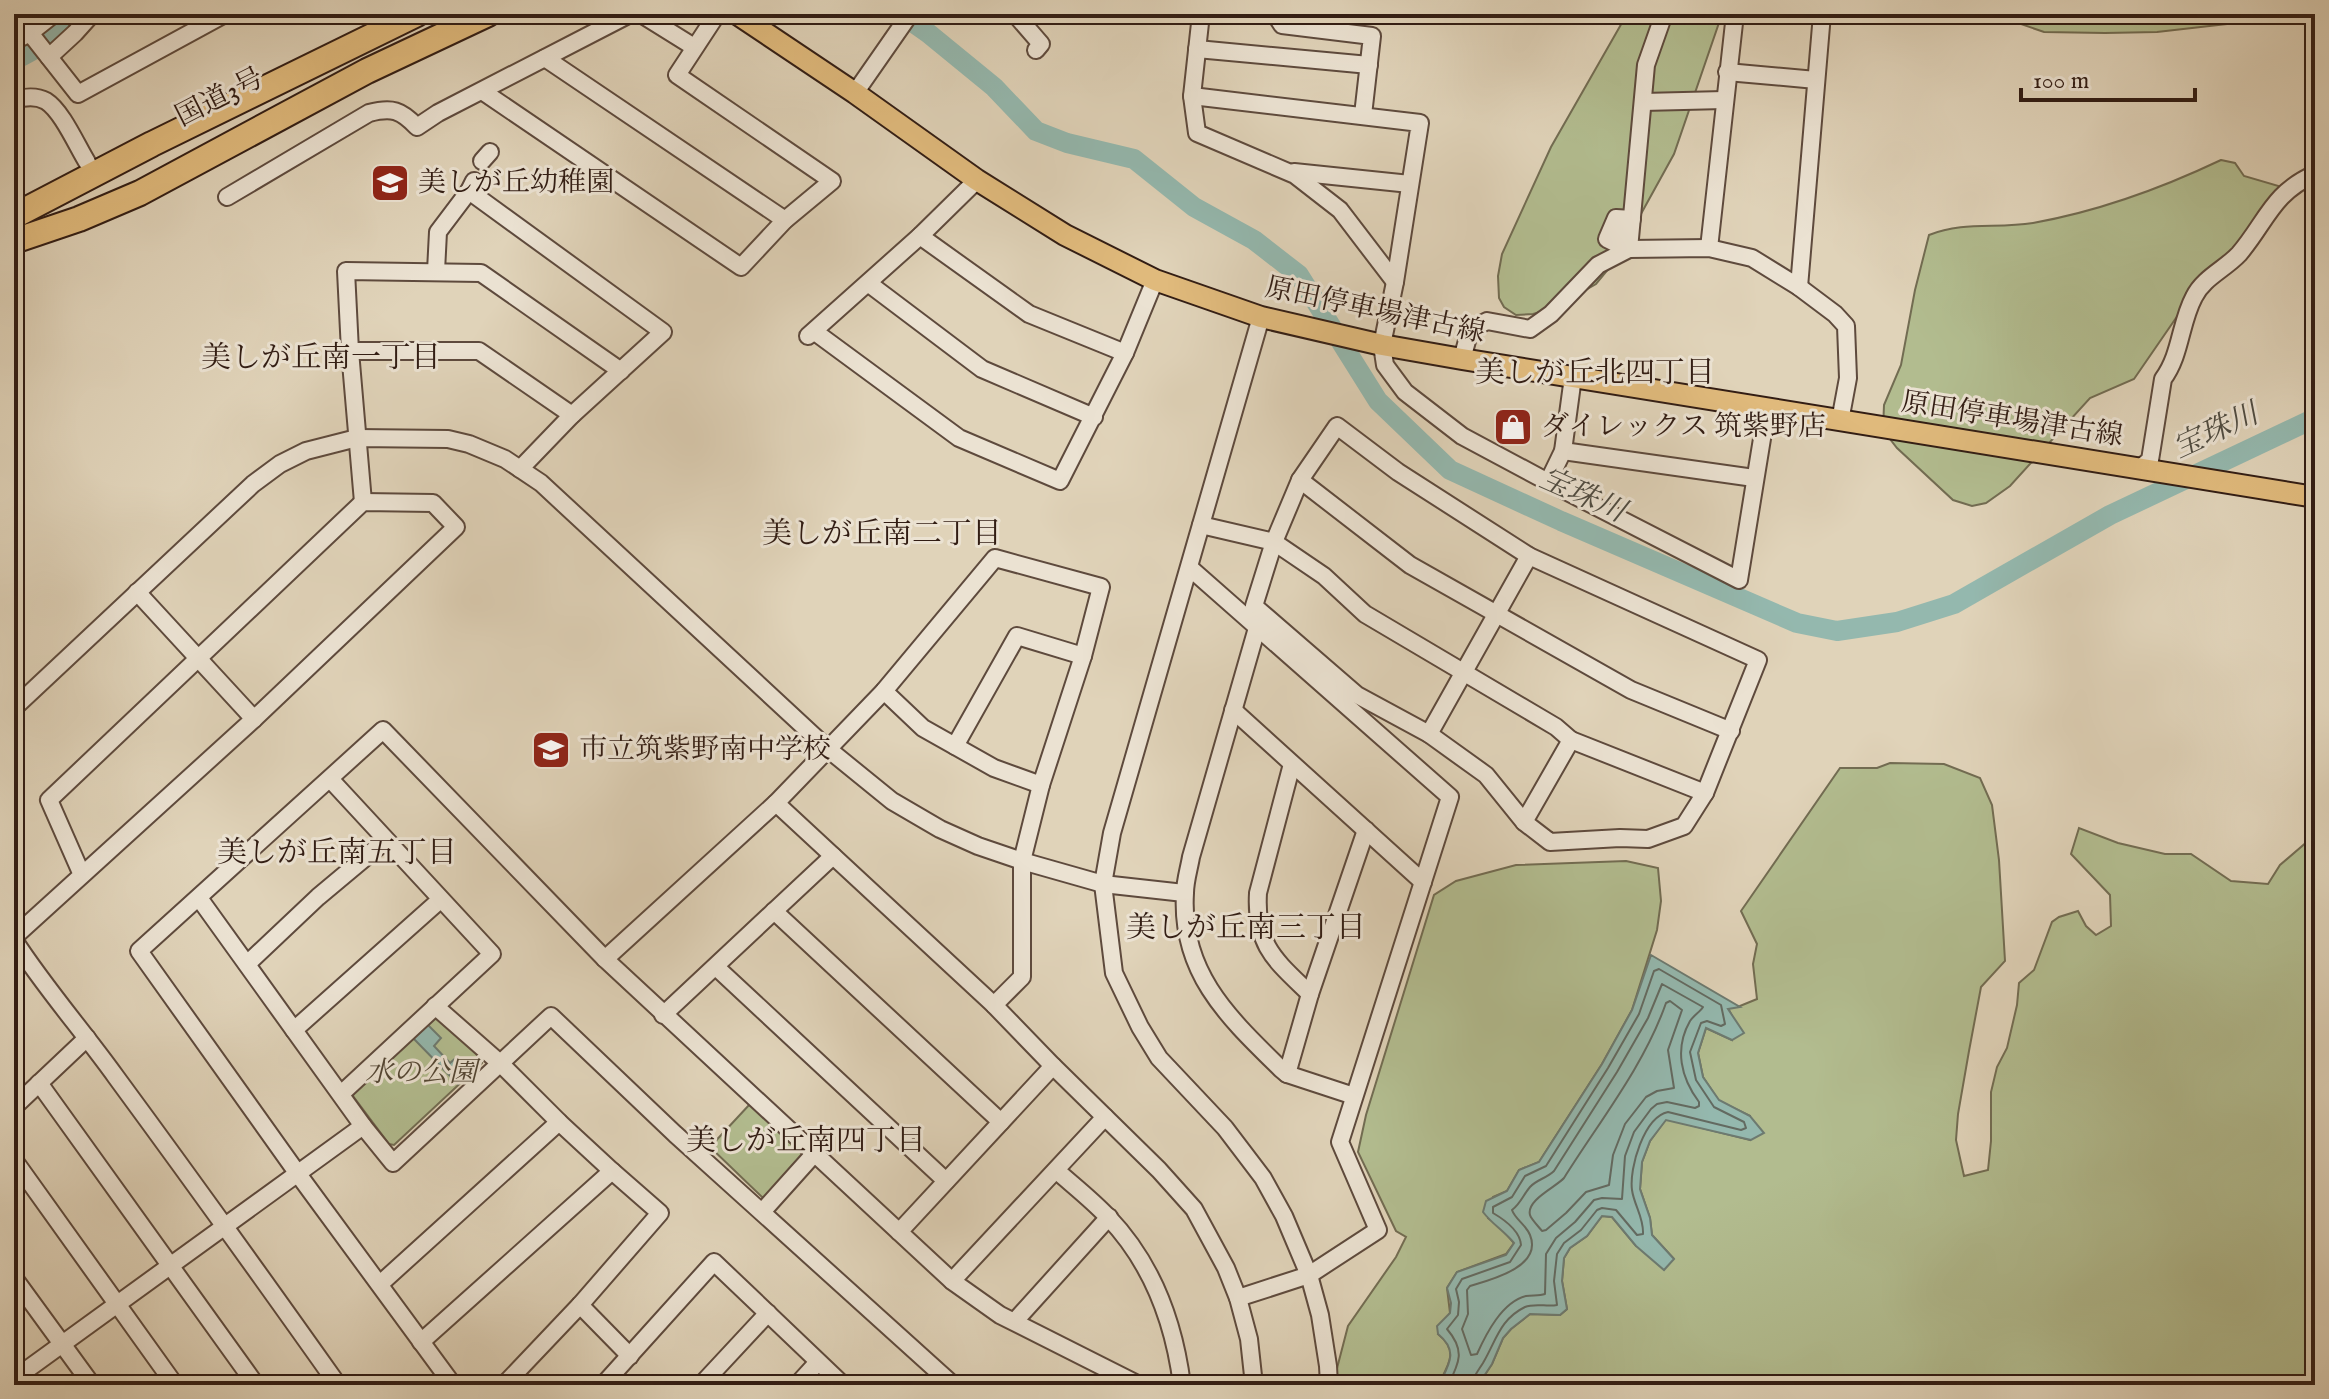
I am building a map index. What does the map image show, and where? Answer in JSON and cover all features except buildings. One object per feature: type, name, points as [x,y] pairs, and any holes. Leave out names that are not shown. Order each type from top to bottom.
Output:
[{"type":"highway","points":[[14,202],[87,162],[335,52],[386,14]]},
{"type":"highway","name":"国道3号","points":[[14,216],[335,52],[417,14]]},
{"type":"highway","name":"国道3号","points":[[14,240],[335,52],[455,14]]},
{"type":"highway","points":[[14,240],[79,219],[140,193],[376,67],[488,14]]},
{"type":"main road","name":"原田停車場津古線","points":[[737,14],[977,180],[1065,235],[1155,280],[1261,317],[1377,344],[1462,359],[2315,497]]},
{"type":"street","points":[[18,14],[78,94],[225,14]]},
{"type":"street","points":[[14,41],[54,14]]},
{"type":"street","points":[[49,57],[92,14]]},
{"type":"street","points":[[227,197],[369,113],[384,109],[395,111],[406,116],[417,127],[438,113],[630,14]]},
{"type":"street","points":[[641,14],[694,47]]},
{"type":"street","points":[[482,91],[741,267],[785,220],[832,181],[677,75],[717,14]]},
{"type":"street","points":[[855,93],[910,14]]},
{"type":"street","points":[[1015,14],[1041,44],[1036,50]]},
{"type":"street","points":[[1201,14],[1192,96],[1197,133],[1295,175],[1340,210],[1395,282]]},
{"type":"street","points":[[1275,14],[1282,25],[1372,36],[1363,115]]},
{"type":"street","points":[[1629,249],[1646,65],[1664,14]]},
{"type":"street","points":[[1709,248],[1735,14]]},
{"type":"street","points":[[1799,287],[1822,14]]},
{"type":"street","points":[[1197,49],[1369,65]]},
{"type":"street","points":[[545,58],[785,220]]},
{"type":"street","points":[[1727,72],[1816,80]]},
{"type":"street","points":[[1192,96],[1420,123],[1395,282],[1377,344],[1385,365],[1405,392],[1462,436],[1739,580],[1767,408]]},
{"type":"street","points":[[14,100],[24,97],[45,100],[56,111],[87,162]]},
{"type":"street","points":[[1643,102],[1724,100]]},
{"type":"street","points":[[1288,172],[1410,184]]},
{"type":"street","points":[[2144,470],[2150,460],[2163,379],[2171,369],[2193,297],[2237,256],[2283,193],[2315,174]]},
{"type":"street","points":[[977,180],[810,335],[959,438],[1060,481],[1125,353],[1155,280]]},
{"type":"street","points":[[436,271],[438,232],[471,186],[663,332],[572,415],[520,469]]},
{"type":"street","points":[[1613,225],[1616,218],[1632,219]]},
{"type":"street","points":[[920,236],[1029,314],[1125,353]]},
{"type":"street","points":[[1462,359],[1470,330],[1487,321],[1530,329],[1551,314],[1598,265],[1629,249],[1709,248],[1752,258],[1799,287],[1846,326],[1848,378],[1840,421]]},
{"type":"street","points":[[363,502],[346,271],[481,273],[621,371]]},
{"type":"street","points":[[868,283],[982,369],[1094,417]]},
{"type":"street","points":[[1261,317],[1112,833],[1103,884],[1114,973],[1140,1027],[1159,1058],[1225,1128],[1263,1178],[1284,1216],[1309,1275],[1320,1315],[1329,1385]]},
{"type":"street","points":[[350,351],[479,351],[572,415]]},
{"type":"street","points":[[1548,482],[1563,451],[1573,377]]},
{"type":"street","points":[[1337,426],[1398,472],[1529,556],[1758,660],[1705,793],[1684,826],[1648,839],[1550,842],[1524,822],[1486,775],[1429,734],[1357,695],[1254,606],[1274,542],[1300,480],[1337,426]]},
{"type":"street","points":[[14,708],[264,475],[280,464],[306,451],[357,438],[448,439],[484,449],[541,483],[828,749],[892,801],[940,829],[1022,861],[1103,884],[1184,893]]},
{"type":"street","points":[[1563,451],[1754,478]]},
{"type":"street","points":[[1300,480],[1410,565],[1631,690],[1731,731]]},
{"type":"street","points":[[82,875],[49,800],[363,502],[433,503],[456,527],[254,719],[14,939],[37,976],[87,1038],[338,1385]]},
{"type":"street","points":[[1201,525],[1274,542],[1324,576],[1365,614],[1556,727],[1571,740],[1705,793]]},
{"type":"street","points":[[1429,734],[1529,556]]},
{"type":"street","points":[[605,959],[776,803],[884,691],[995,558],[1101,587],[1083,656],[1041,785],[1022,861],[1022,977],[994,1005]]},
{"type":"street","points":[[1190,568],[1450,797],[1340,1142],[1378,1230],[1309,1275],[1238,1298]]},
{"type":"street","points":[[137,592],[254,719]]},
{"type":"street","points":[[1257,628],[1191,857],[1184,893],[1187,940],[1205,984],[1230,1018],[1287,1074],[1354,1096]]},
{"type":"street","points":[[955,746],[1017,636],[1083,656]]},
{"type":"street","points":[[884,691],[923,728],[994,768],[1041,785]]},
{"type":"street","points":[[1233,710],[1423,882]]},
{"type":"street","points":[[453,1385],[139,951],[383,730],[605,959],[952,1281],[1000,1315],[1139,1385]]},
{"type":"street","points":[[1524,822],[1571,740]]},
{"type":"street","points":[[1292,764],[1258,893],[1257,915],[1261,935],[1273,959],[1310,994]]},
{"type":"street","points":[[330,779],[492,954],[341,1094]]},
{"type":"street","points":[[776,803],[994,1005],[1194,1209],[1226,1268],[1238,1298],[1249,1339],[1254,1385]]},
{"type":"street","points":[[1287,1074],[1310,994],[1366,830]]},
{"type":"street","points":[[247,964],[318,897],[385,841]]},
{"type":"street","points":[[663,1015],[833,856]]},
{"type":"street","points":[[199,898],[393,1163],[551,1016],[675,1134],[953,1385]]},
{"type":"street","points":[[294,1030],[440,900]]},
{"type":"street","points":[[774,911],[1001,1122]]},
{"type":"street","points":[[716,967],[946,1181]]},
{"type":"street","points":[[435,1006],[660,1213],[580,1305],[504,1385]]},
{"type":"street","points":[[14,1107],[87,1038]]},
{"type":"street","points":[[899,1232],[1053,1066]]},
{"type":"street","points":[[39,1083],[256,1385]]},
{"type":"street","points":[[952,1281],[1105,1117]]},
{"type":"street","points":[[380,1284],[559,1122]]},
{"type":"street","points":[[14,1379],[363,1126]]},
{"type":"street","points":[[762,1212],[814,1154]]},
{"type":"street","points":[[14,1160],[175,1385]]},
{"type":"street","points":[[421,1342],[612,1171]]},
{"type":"street","points":[[1057,1171],[1109,1217],[1144,1263],[1172,1326],[1182,1385]]},
{"type":"street","points":[[1015,1321],[1109,1217]]},
{"type":"street","points":[[603,1385],[714,1262],[843,1385]]},
{"type":"street","points":[[14,1278],[92,1385]]},
{"type":"street","points":[[580,1305],[630,1356]]},
{"type":"street","points":[[701,1385],[768,1313]]},
{"type":"street","points":[[797,1385],[818,1362]]},
{"type":"green space","points":[[1627,14],[1722,14],[1674,154],[1615,261],[1596,284],[1554,308],[1516,315],[1504,307],[1499,298],[1498,276],[1502,254],[1551,147]]},
{"type":"green space","points":[[1992,14],[2255,14],[2227,24],[2157,32],[2105,33],[2044,32]]},
{"type":"green space","points":[[2221,160],[2235,163],[2244,176],[2282,187],[2239,249],[2207,273],[2134,379],[2090,398],[2010,486],[1986,503],[1972,506],[1953,500],[1897,448],[1883,430],[1884,405],[1901,365],[1929,235],[1955,228],[2033,223],[2082,212],[2152,190]]},
{"type":"green space","points":[[1890,763],[1944,764],[1980,778],[1992,805],[1999,860],[2005,961],[1981,987],[1958,1114],[1956,1140],[1964,1176],[1988,1170],[1991,1092],[1997,1067],[2007,1048],[2019,983],[2034,970],[2052,922],[2078,911],[2086,926],[2096,935],[2111,926],[2110,895],[2071,854],[2079,828],[2118,843],[2165,854],[2191,854],[2231,881],[2268,884],[2280,865],[2315,835],[2315,1385],[1478,1385],[1511,1329],[1530,1314],[1560,1315],[1567,1309],[1562,1281],[1564,1258],[1602,1216],[1612,1217],[1636,1246],[1674,1259],[1652,1235],[1640,1189],[1642,1162],[1650,1141],[1666,1119],[1750,1140],[1750,1116],[1719,1101],[1703,1077],[1698,1053],[1706,1028],[1732,1040],[1735,1022],[1728,1008],[1757,999],[1753,964],[1757,944],[1741,911],[1840,768],[1877,768]]},
{"type":"green space","points":[[1626,861],[1658,868],[1661,901],[1657,930],[1632,1010],[1602,1064],[1539,1162],[1519,1170],[1507,1191],[1493,1197],[1488,1218],[1514,1243],[1506,1254],[1457,1272],[1447,1288],[1450,1313],[1438,1334],[1450,1352],[1446,1371],[1438,1385],[1342,1385],[1335,1376],[1348,1326],[1396,1257],[1406,1237],[1396,1231],[1358,1152],[1366,1115],[1434,895],[1456,881],[1516,865]]},
{"type":"green space","name":"水の公園","points":[[432,1016],[437,1016],[483,1058],[482,1063],[394,1145],[389,1144],[353,1096],[354,1091]]},
{"type":"green space","points":[[750,1104],[802,1153],[802,1158],[767,1197],[762,1197],[710,1147]]},
{"type":"water","points":[[1651,955],[1740,1007],[1728,1009],[1744,1033],[1732,1040],[1706,1028],[1698,1053],[1703,1077],[1719,1100],[1750,1116],[1764,1133],[1751,1140],[1666,1120],[1650,1141],[1642,1162],[1640,1189],[1652,1235],[1674,1259],[1664,1270],[1636,1246],[1612,1217],[1602,1216],[1564,1258],[1562,1281],[1567,1309],[1560,1315],[1530,1314],[1511,1329],[1478,1385],[1439,1385],[1450,1358],[1448,1346],[1438,1334],[1437,1326],[1450,1313],[1447,1288],[1457,1272],[1506,1255],[1514,1243],[1483,1212],[1486,1201],[1507,1191],[1519,1170],[1539,1162],[1602,1064],[1632,1010]]},
{"type":"water","points":[[426,1023],[441,1038],[434,1046],[450,1063],[457,1057],[471,1072],[458,1084],[412,1037]]},
{"type":"waterway","name":"宝珠川","points":[[14,60],[49,40],[78,14]]},
{"type":"waterway","name":"宝珠川","points":[[901,14],[994,87],[1036,131],[1067,143],[1134,159],[1194,207],[1254,240],[1299,275],[1378,401],[1450,470],[1797,623],[1837,631],[1897,622],[1954,604],[2110,515],[2315,418]]},
{"type":"place","name":"美しが丘幼稚園","points":[[390,183]]},
{"type":"place","name":"ダイレックス 筑紫野店","points":[[1513,427]]},
{"type":"place","name":"市立筑紫野南中学校","points":[[551,750]]},
{"type":"district","name":"美しが丘南一丁目","points":[[321,359]]},
{"type":"district","name":"美しが丘北四丁目","points":[[1595,374]]},
{"type":"district","name":"美しが丘南二丁目","points":[[882,535]]},
{"type":"district","name":"美しが丘南五丁目","points":[[337,854]]},
{"type":"district","name":"美しが丘南三丁目","points":[[1246,929]]},
{"type":"district","name":"美しが丘南四丁目","points":[[806,1142]]}]
